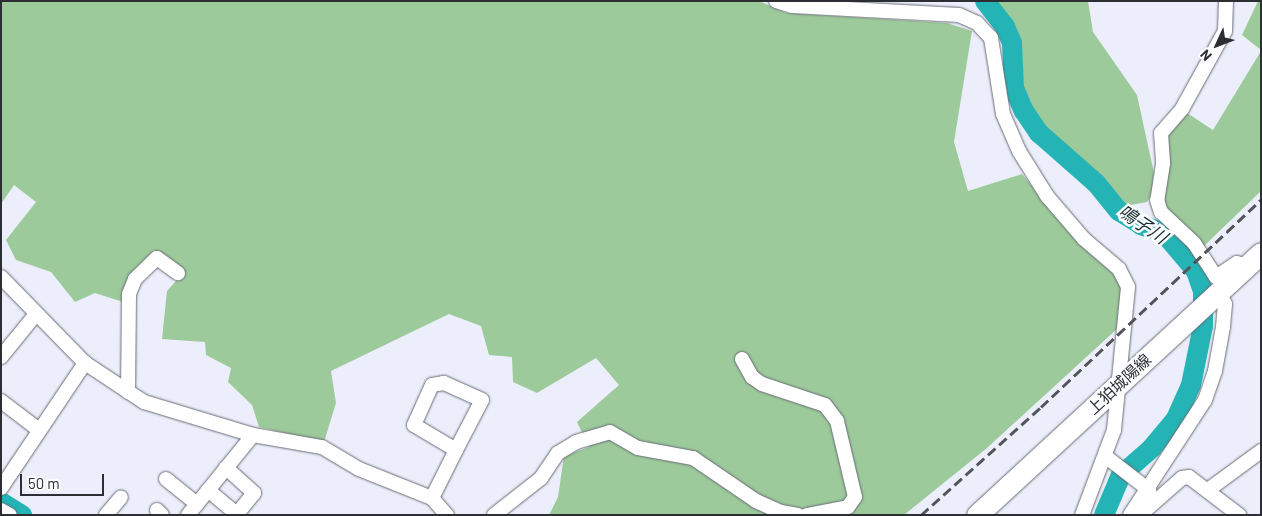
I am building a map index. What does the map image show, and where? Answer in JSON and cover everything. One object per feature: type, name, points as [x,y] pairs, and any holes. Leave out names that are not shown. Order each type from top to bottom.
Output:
[{"type":"main road","name":"上狛城陽線","points":[[977,515],[1254,259]]},
{"type":"street","points":[[776,1],[792,6],[959,15],[977,23],[991,38],[1003,114],[1019,151],[1047,196],[1084,239],[1119,268],[1126,280],[1128,294],[1117,385],[1114,430],[1108,458],[1082,515]]},
{"type":"street","points":[[1226,1],[1225,31],[1182,109],[1161,133],[1163,164],[1158,200],[1161,212],[1194,243],[1216,277],[1236,263],[1254,259]]},
{"type":"street","points":[[128,392],[129,294],[135,279],[157,258],[178,273]]},
{"type":"street","points":[[2,280],[85,363],[144,402],[253,435],[322,447],[359,469],[432,498],[448,515]]},
{"type":"street","points":[[1134,514],[1146,487],[1205,400],[1215,371],[1223,327],[1225,304],[1219,291]]},
{"type":"street","points":[[1,356],[36,314]]},
{"type":"street","points":[[742,359],[752,377],[762,384],[824,405],[837,421],[855,496],[848,507],[807,515]]},
{"type":"street","points":[[1,488],[85,363]]},
{"type":"street","points":[[432,498],[482,400],[444,383],[432,385],[414,425],[456,450]]},
{"type":"street","points":[[1,402],[39,430]]},
{"type":"street","points":[[494,515],[514,502],[541,478],[558,453],[576,442],[610,432],[638,448],[693,458],[756,501],[781,512],[798,515]]},
{"type":"street","points":[[166,479],[192,509],[253,435]]},
{"type":"street","points":[[1208,490],[1261,451]]},
{"type":"street","points":[[1108,458],[1146,487]]},
{"type":"street","points":[[208,490],[237,514],[254,493],[226,468]]},
{"type":"street","points":[[1134,514],[1182,478],[1189,476],[1239,515]]},
{"type":"street","points":[[106,515],[121,497]]},
{"type":"street","points":[[1,510],[10,515]]},
{"type":"green space","points":[[1,1],[759,1],[786,13],[947,23],[972,31],[954,142],[968,191],[1022,174],[1065,226],[1104,260],[1122,284],[1118,328],[987,448],[904,515],[549,515],[558,497],[564,456],[589,447],[577,422],[619,385],[596,358],[537,393],[513,382],[512,357],[489,355],[481,326],[449,314],[331,371],[336,403],[324,442],[259,427],[252,405],[228,382],[231,368],[206,355],[205,342],[162,339],[167,291],[183,273],[154,250],[129,275],[123,302],[95,293],[75,302],[51,272],[16,260],[6,240],[36,202],[14,185],[1,204]]},
{"type":"green space","points":[[995,1],[1088,1],[1093,32],[1137,95],[1157,187],[1147,202],[1125,206],[1101,178],[1045,128],[1031,108],[1022,86],[1019,41],[1012,23]]},
{"type":"green space","points":[[1258,1],[1261,1],[1261,50],[1242,35]]},
{"type":"green space","points":[[1261,51],[1261,191],[1201,249],[1160,200],[1162,138],[1184,111],[1213,130]]},
{"type":"waterway","name":"鳴子川","points":[[985,1],[1005,27],[1012,43],[1014,88],[1024,111],[1039,133],[1096,183],[1119,211],[1141,225],[1164,233],[1196,271],[1203,291],[1203,326],[1191,385],[1176,419],[1152,448],[1121,475],[1104,515]]},
{"type":"waterway","points":[[1,502],[22,515]]},
{"type":"railway","points":[[921,515],[1041,407],[1261,200]]}]
